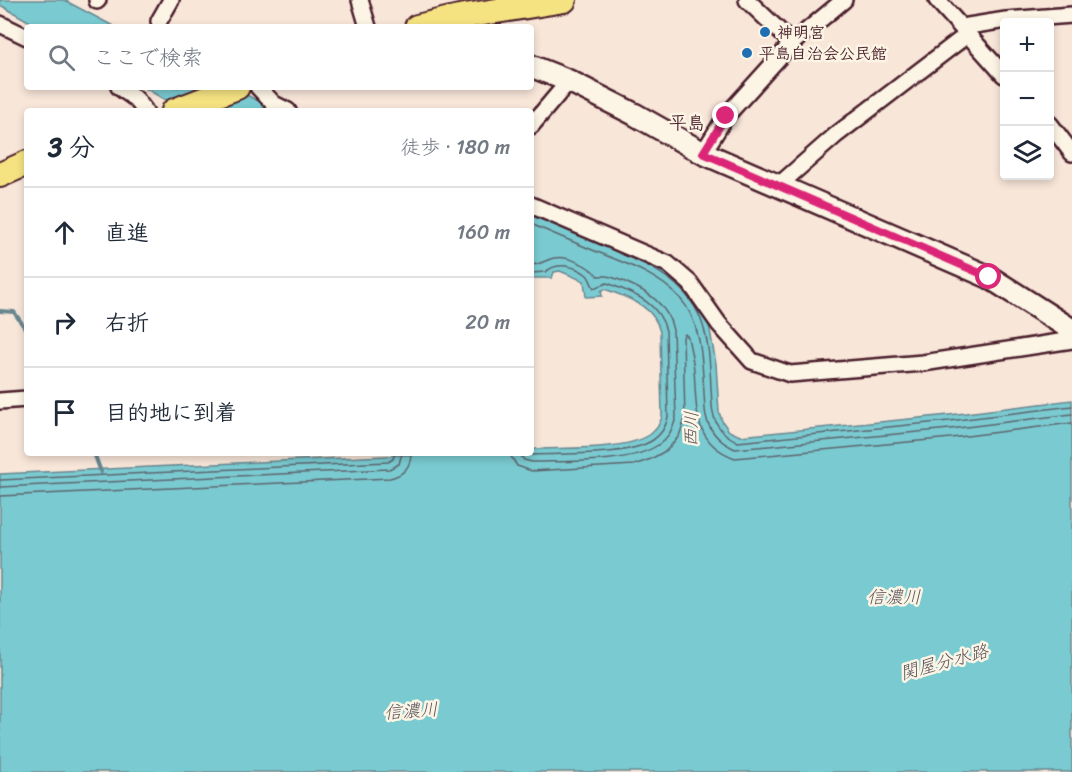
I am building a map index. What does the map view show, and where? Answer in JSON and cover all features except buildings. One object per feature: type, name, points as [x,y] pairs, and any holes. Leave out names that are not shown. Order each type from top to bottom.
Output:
[{"type":"main road","points":[[443,24],[564,0]]},
{"type":"main road","points":[[182,108],[229,90]]},
{"type":"main road","points":[[0,175],[24,164]]},
{"type":"street","points":[[159,21],[171,0]]},
{"type":"street","points":[[360,0],[367,24]]},
{"type":"street","points":[[747,0],[792,43]]},
{"type":"street","points":[[703,153],[726,116],[792,43],[844,0]]},
{"type":"street","points":[[937,0],[1002,72]]},
{"type":"street","points":[[779,185],[836,135],[965,31],[1006,20],[1072,15]]},
{"type":"street","points":[[0,24],[24,36]]},
{"type":"street","points":[[534,67],[569,81],[634,114],[703,153],[989,277],[1072,330]]},
{"type":"street","points":[[534,122],[569,81]]},
{"type":"street","points":[[122,90],[136,99],[143,108]]},
{"type":"street","points":[[261,90],[274,104],[282,108]]},
{"type":"street","points":[[1052,126],[1072,153]]},
{"type":"street","points":[[534,205],[668,264],[690,283],[719,324],[752,361],[790,374],[923,363],[1072,340]]},
{"type":"street","points":[[0,401],[24,399]]},
{"type":"water","points":[[0,0],[64,0],[109,24],[34,24],[0,5]]},
{"type":"water","points":[[148,90],[236,90],[273,108],[179,108]]},
{"type":"water","name":"信濃川","points":[[534,210],[669,270],[704,311],[716,364],[719,412],[729,431],[740,436],[1072,400],[1072,772],[0,772],[0,474],[384,456],[534,456],[534,449],[612,446],[642,439],[652,433],[662,417],[660,332],[652,315],[639,304],[605,289],[601,291],[602,296],[586,297],[584,281],[560,271],[554,272],[552,278],[534,278]]},
{"type":"waterway","points":[[0,311],[14,312],[24,327]]},
{"type":"waterway","points":[[95,456],[101,472]]},
{"type":"place","name":"神明宮","points":[[765,32]]},
{"type":"place","name":"平島自治会公民館","points":[[747,53]]},
{"type":"district","name":"平島","points":[[687,123]]},
{"type":"route","points":[[726,116],[703,153],[989,277]]},
{"type":"water label","name":"西川","points":[[691,429]]},
{"type":"water label","name":"関屋分水路","points":[[944,662]]}]
